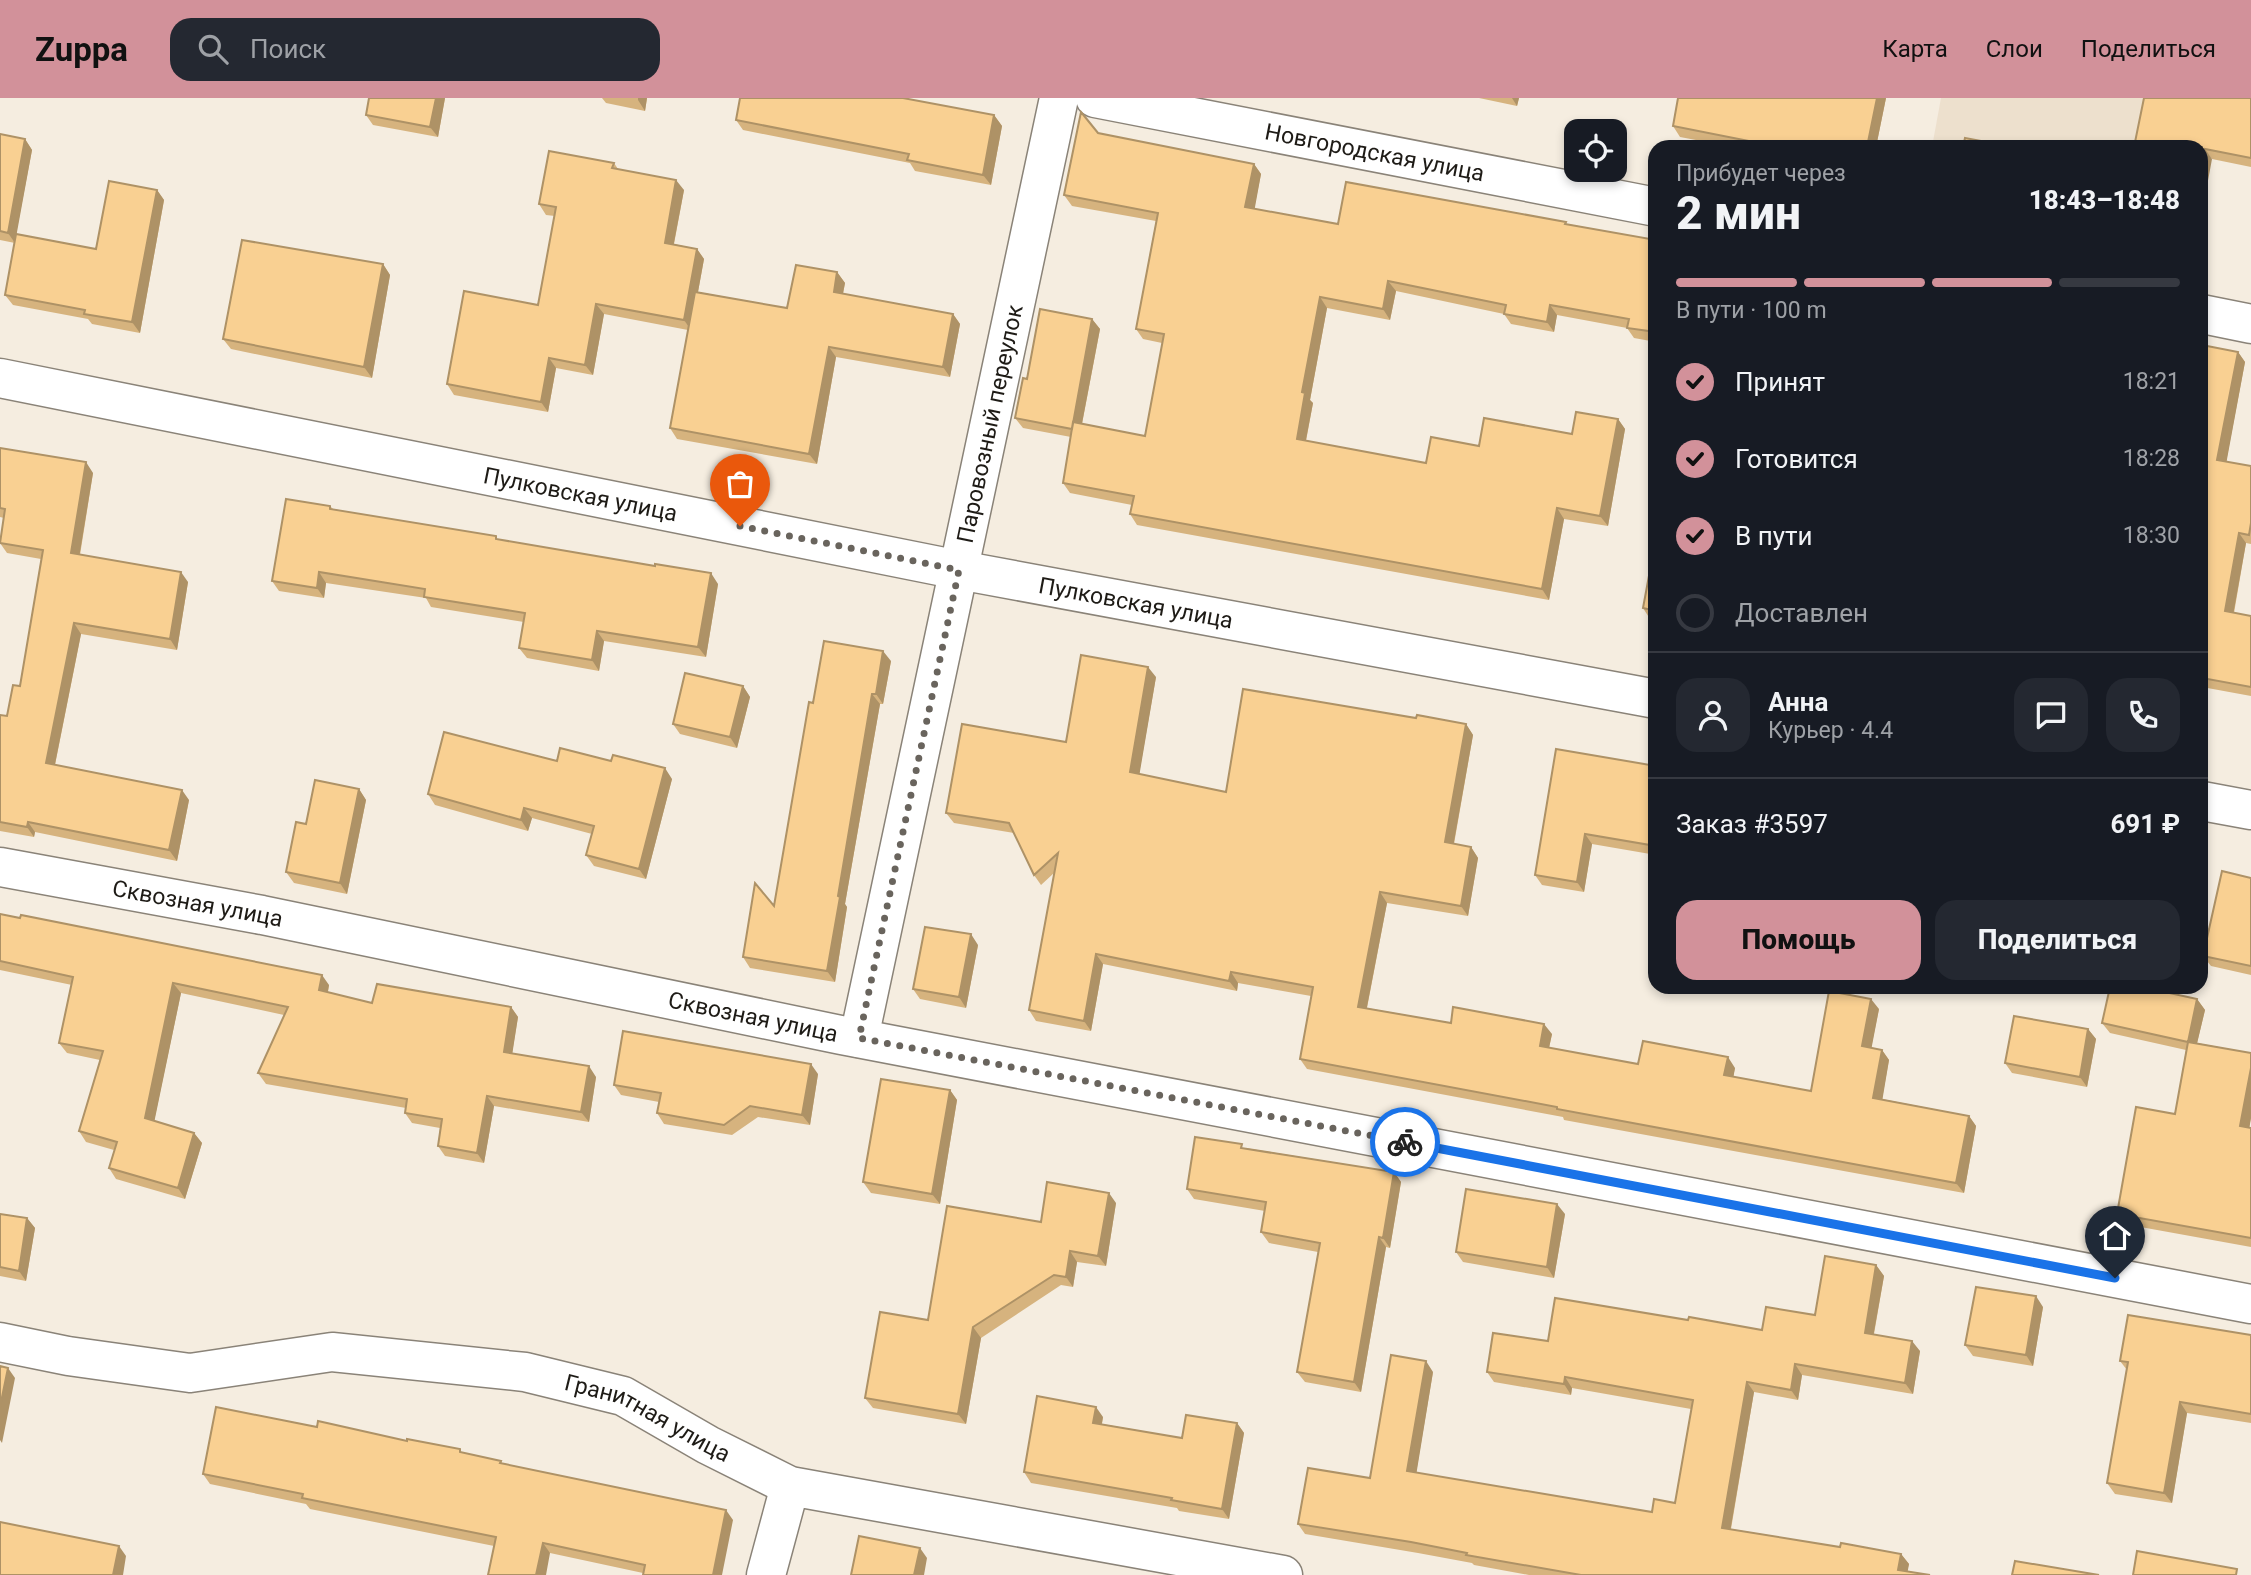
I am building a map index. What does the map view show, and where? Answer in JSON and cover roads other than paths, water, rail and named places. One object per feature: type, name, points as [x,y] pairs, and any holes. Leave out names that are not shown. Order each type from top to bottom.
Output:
[{"type":"street","name":"Паровозный переулок","points":[[859,1038],[1059,98]]},
{"type":"street","name":"Новгородская улица","points":[[1095,98],[1648,205]]},
{"type":"street","points":[[2208,315],[2251,324]]},
{"type":"street","name":"Пулковская улица","points":[[0,378],[959,570],[1648,698]]},
{"type":"street","points":[[2208,802],[2251,810]]},
{"type":"street","name":"Сквозная улица","points":[[0,867],[262,915],[859,1038],[2251,1304]]},
{"type":"street","name":"Гранитная улица","points":[[0,1342],[68,1356],[190,1373],[332,1352],[525,1372],[623,1396],[708,1445],[790,1486],[1283,1575]]},
{"type":"street","points":[[766,1575],[790,1486]]}]
